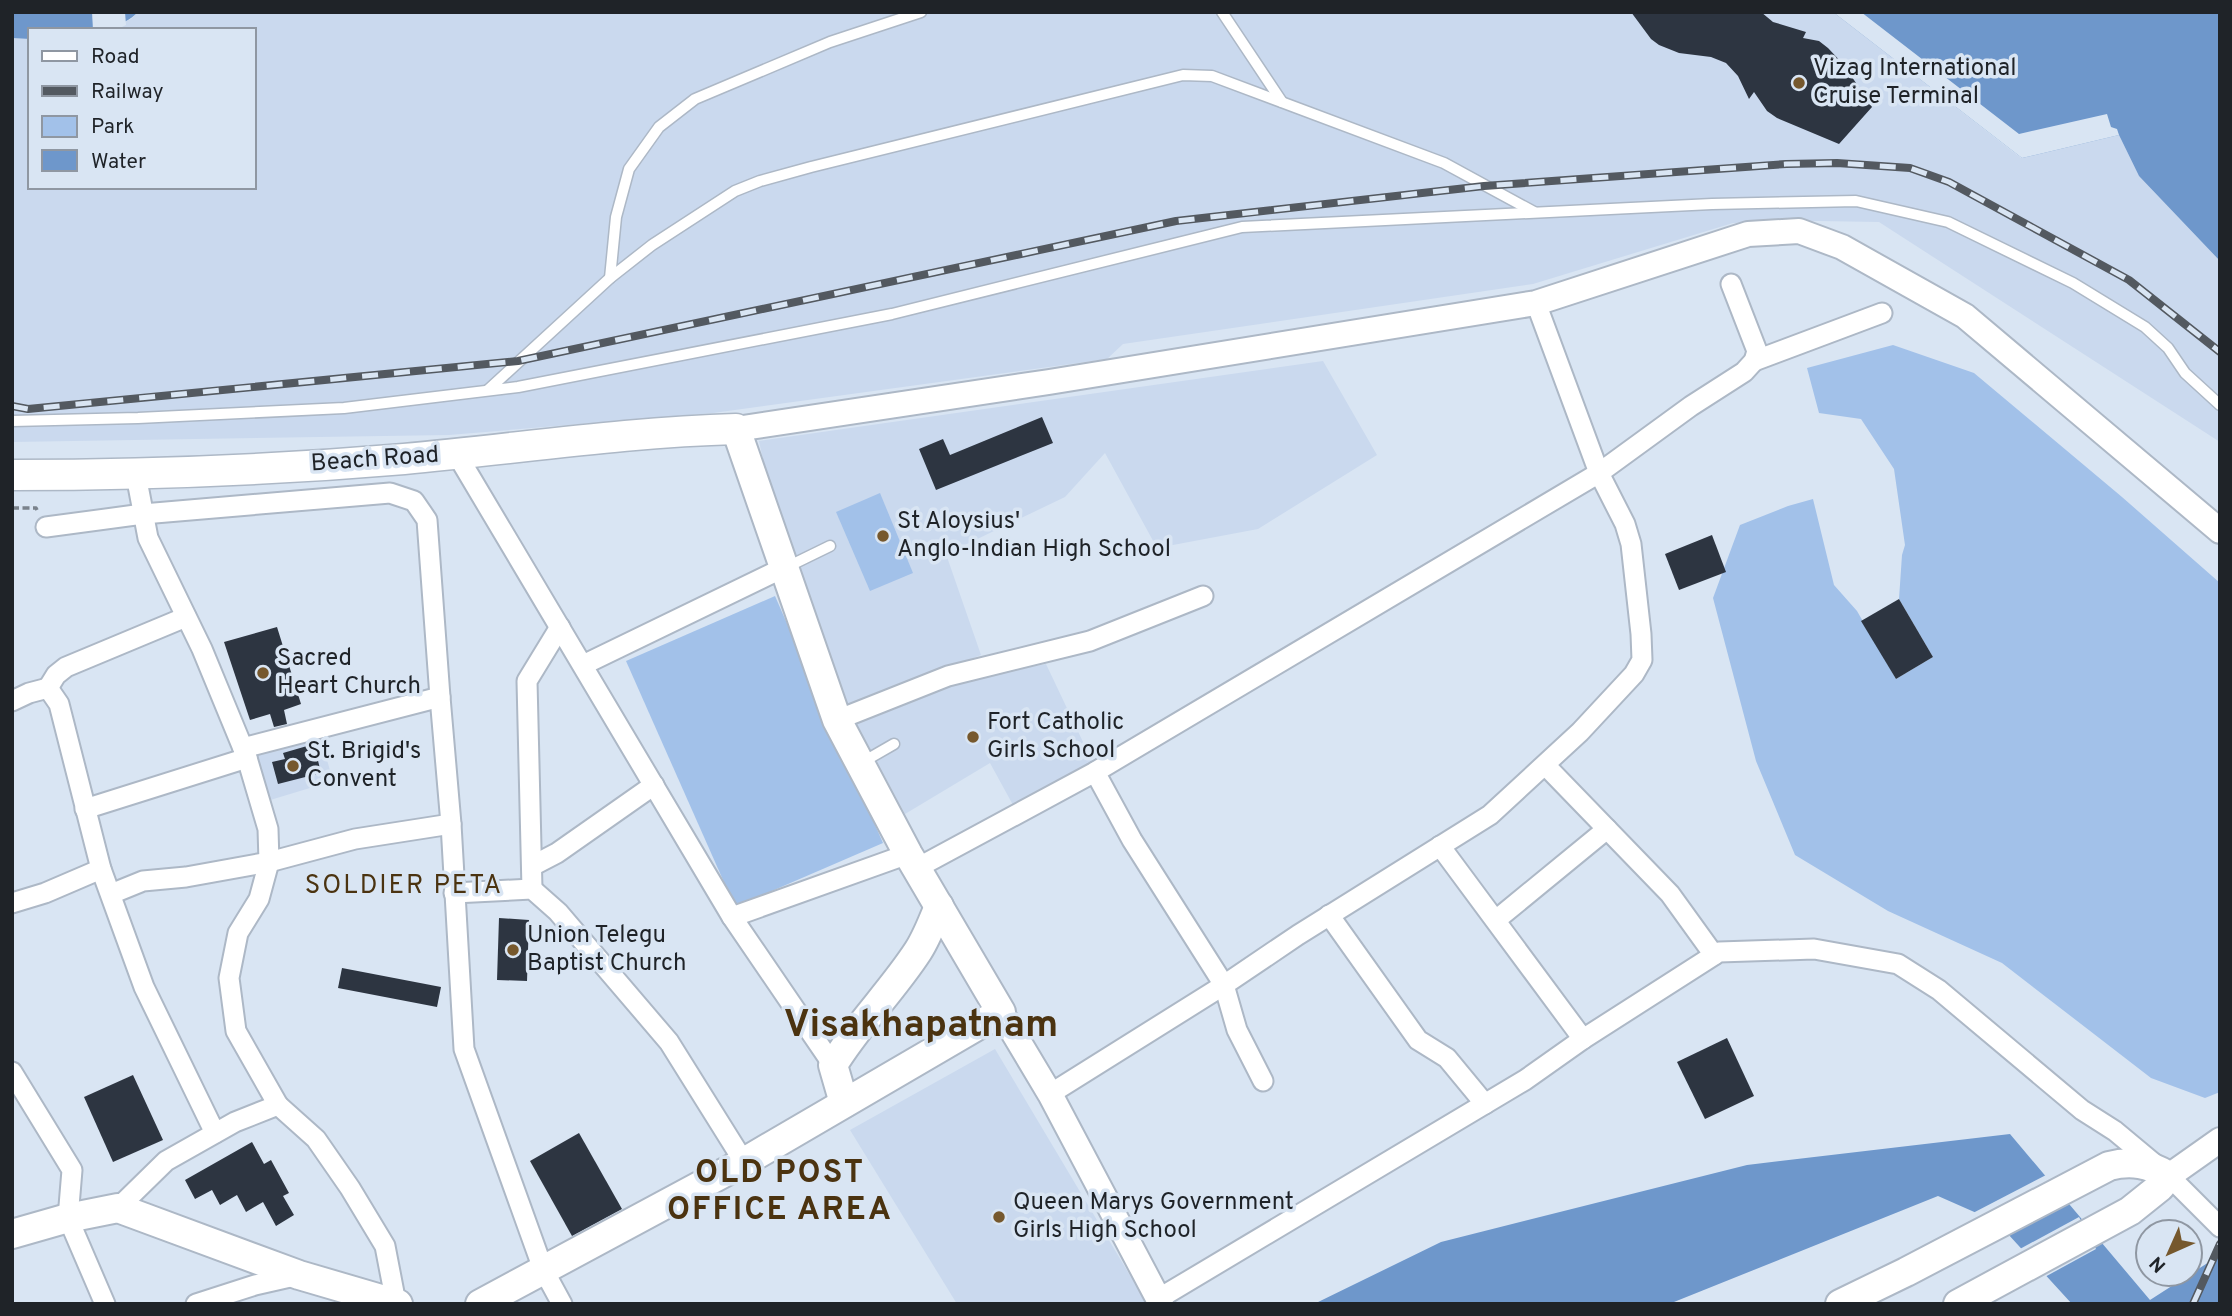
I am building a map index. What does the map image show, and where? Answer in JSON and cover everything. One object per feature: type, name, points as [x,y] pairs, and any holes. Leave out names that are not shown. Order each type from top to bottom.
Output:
[{"type":"main road","name":"Beach Road","points":[[12,475],[135,475],[403,459],[676,431],[736,429]]},
{"type":"main road","points":[[480,1304],[744,1162],[1001,1012],[912,861],[837,720],[736,429]]},
{"type":"main road","points":[[844,1103],[833,1065],[848,1040],[884,998],[920,948],[939,906]]},
{"type":"main road","points":[[1840,1304],[2109,1167],[2135,1162],[2152,1166],[2169,1175],[2153,1193],[2130,1211],[1958,1304]]},
{"type":"main road","points":[[12,1234],[68,1218],[118,1208],[299,1275],[329,1293],[397,1303]]},
{"type":"street","points":[[736,429],[1062,380],[1536,303],[1748,234],[1799,230],[1842,247],[1965,316],[2220,531]]},
{"type":"street","points":[[1731,284],[1757,351],[1755,361]]},
{"type":"street","points":[[1050,1094],[1490,815],[1546,766],[1634,674],[1642,660],[1631,544],[1625,524],[1599,473],[1536,303]]},
{"type":"street","points":[[732,917],[912,861],[1095,772],[1599,473],[1691,406],[1744,372],[1755,361],[1882,313]]},
{"type":"street","points":[[456,453],[732,917],[833,1065]]},
{"type":"street","points":[[135,475],[148,538],[186,617],[245,753],[268,829],[269,862],[259,899],[238,933],[229,978],[236,1031],[278,1105],[316,1139],[385,1246],[397,1303]]},
{"type":"street","points":[[46,527],[143,514],[390,493],[414,501],[428,520],[451,824],[464,1049],[543,1269],[562,1304]]},
{"type":"street","points":[[583,665],[783,568]]},
{"type":"street","points":[[837,720],[948,676],[1090,641],[1203,596]]},
{"type":"street","points":[[48,688],[56,675],[66,667],[186,617]]},
{"type":"street","points":[[532,889],[527,681],[560,627]]},
{"type":"street","points":[[12,701],[48,688]]},
{"type":"street","points":[[48,688],[59,704],[101,869],[144,987],[215,1133]]},
{"type":"street","points":[[85,809],[245,753],[440,697]]},
{"type":"street","points":[[1546,766],[1670,894],[1714,955]]},
{"type":"street","points":[[1095,772],[1132,840],[1224,985],[1237,1030],[1263,1081]]},
{"type":"street","points":[[532,866],[557,853],[654,785]]},
{"type":"street","points":[[111,894],[144,881],[186,877],[269,862],[355,839],[451,824]]},
{"type":"street","points":[[1496,920],[1607,829]]},
{"type":"street","points":[[1440,846],[1583,1038]]},
{"type":"street","points":[[12,903],[45,893],[101,869]]},
{"type":"street","points":[[454,893],[532,889],[558,912],[669,1042],[744,1162]]},
{"type":"street","points":[[1329,915],[1418,1040],[1447,1058],[1485,1104]]},
{"type":"street","points":[[1001,1012],[1050,1094],[1160,1301],[1525,1080],[1583,1038],[1720,952],[1814,949],[1898,964],[1939,990],[2082,1110],[2115,1131],[2169,1175],[2220,1227]]},
{"type":"street","points":[[12,1072],[72,1170],[68,1218],[105,1304]]},
{"type":"street","points":[[118,1208],[166,1161],[235,1122],[278,1105]]},
{"type":"street","points":[[2169,1175],[2220,1140]]},
{"type":"street","points":[[197,1304],[255,1285],[299,1275]]},
{"type":"lane","points":[[610,278],[615,217],[629,169],[659,127],[695,99],[830,42],[921,12]]},
{"type":"lane","points":[[1222,12],[1283,103]]},
{"type":"lane","points":[[488,391],[610,278],[652,245],[735,191],[811,167],[1183,75],[1212,76],[1444,163],[1534,213]]},
{"type":"lane","points":[[12,421],[344,408],[518,387],[892,314],[1242,227],[1712,204],[1856,201],[1948,222],[2073,283],[2145,327],[2168,348],[2185,373],[2220,405]]},
{"type":"lane","points":[[783,568],[830,546]]},
{"type":"lane","points":[[860,763],[894,744]]},
{"type":"shaded area","points":[[138,12],[1833,12],[2021,158],[2119,135],[2139,176],[2220,261],[2220,442],[1879,222],[1818,221],[1733,223],[1533,284],[1123,344],[1107,359],[713,413],[449,435],[12,442],[12,38],[28,39],[28,189],[256,189],[256,28],[111,28],[131,19]]},
{"type":"shaded area","name":"St Aloysius' Anglo-Indian High School","points":[[1323,361],[1377,455],[1258,529],[1157,548],[1105,453],[1065,497],[946,554],[981,655],[848,708],[775,517],[759,441]]},
{"type":"shaded area","name":"Fort Catholic Girls School","points":[[1046,664],[1093,763],[1013,805],[990,763],[905,814],[854,719],[947,683]]},
{"type":"shaded area","name":"St. Brigid's Convent","points":[[319,732],[333,781],[267,801],[251,751]]},
{"type":"shaded area","name":"Queen Marys Government Girls High School","points":[[995,1049],[1147,1304],[957,1304],[850,1130]]},
{"type":"green space","points":[[1893,345],[1974,373],[2220,583],[2220,1092],[2205,1098],[2151,1078],[2002,963],[1888,911],[1795,855],[1756,761],[1713,598],[1740,525],[1813,499],[1834,585],[1857,611],[1896,679],[1933,657],[1899,599],[1905,545],[1894,469],[1861,419],[1819,413],[1807,368]]},
{"type":"green space","points":[[880,493],[913,573],[870,591],[836,512]]},
{"type":"green space","points":[[775,596],[883,843],[735,907],[626,661]]},
{"type":"water","points":[[12,12],[138,12],[128,20],[106,28],[28,28],[28,39],[12,38]]},
{"type":"water","points":[[1833,12],[2220,12],[2220,261],[2139,176],[2119,135],[2022,158]]},
{"type":"water","points":[[2010,1134],[2134,1281],[2134,1288],[2140,1288],[2150,1300],[2169,1288],[2204,1288],[2204,1265],[2220,1255],[2220,1304],[2072,1304],[1997,1222],[1938,1196],[1669,1304],[1314,1304],[1441,1242],[1747,1165]]},
{"type":"pier","points":[[92,12],[125,12],[126,25],[120,28],[93,28]]},
{"type":"pier","points":[[1833,12],[1861,12],[2019,134],[2107,114],[2111,127],[2117,129],[2119,135],[2022,158]]},
{"type":"pier","points":[[2048,1174],[2072,1202],[2006,1237],[1995,1225],[1971,1214]]},
{"type":"pier","points":[[2079,1217],[2096,1249],[2043,1278],[2018,1250]]},
{"type":"building","name":"Vizag International Cruise Terminal","points":[[1631,12],[1761,12],[1773,22],[1806,32],[1803,38],[1819,41],[1828,48],[1844,65],[1872,107],[1839,144],[1777,118],[1767,111],[1754,92],[1749,99],[1738,76],[1726,63],[1711,57],[1679,53],[1659,45],[1651,39]]},
{"type":"building","points":[[1042,417],[1053,443],[936,490],[919,449],[943,439],[950,455]]},
{"type":"building","points":[[1712,535],[1726,572],[1679,590],[1665,554]]},
{"type":"building","points":[[1899,599],[1933,657],[1896,679],[1861,621]]},
{"type":"building","name":"Sacred Heart Church","points":[[277,627],[301,704],[284,710],[287,724],[274,727],[270,714],[250,720],[224,642]]},
{"type":"building","points":[[314,744],[321,773],[278,784],[272,762],[285,759],[283,753]]},
{"type":"building","name":"Union Telegu Baptist Church","points":[[499,918],[529,920],[527,981],[497,980]]},
{"type":"building","points":[[342,968],[441,987],[437,1007],[338,988]]},
{"type":"building","points":[[1727,1038],[1754,1096],[1705,1119],[1677,1062]]},
{"type":"building","points":[[133,1075],[163,1140],[113,1162],[84,1097]]},
{"type":"building","points":[[579,1133],[622,1209],[572,1236],[530,1161]]},
{"type":"building","points":[[252,1142],[264,1164],[271,1160],[289,1193],[283,1196],[294,1215],[276,1226],[263,1202],[246,1212],[237,1195],[220,1205],[212,1190],[195,1199],[185,1180]]},
{"type":"railway","points":[[12,406],[28,409],[518,361],[1176,221],[1484,186],[1786,164],[1837,163],[1910,168],[1949,182],[2129,280],[2220,352]]},
{"type":"railway","points":[[2193,1304],[2220,1244]]},
{"type":"place","name":"Vizag International Cruise Terminal","points":[[1799,83]]},
{"type":"place","name":"St Aloysius' Anglo-Indian High School","points":[[883,536]]},
{"type":"place","name":"Sacred Heart Church","points":[[263,673]]},
{"type":"place","name":"Fort Catholic Girls School","points":[[973,737]]},
{"type":"place","name":"St. Brigid's Convent","points":[[293,766]]},
{"type":"place","name":"Union Telegu Baptist Church","points":[[513,950]]},
{"type":"place","name":"Queen Marys Government Girls High School","points":[[999,1217]]},
{"type":"district","name":"SOLDIER PETA","points":[[404,886]]},
{"type":"district","name":"Visakhapatnam","points":[[921,1026]]},
{"type":"district","name":"OLD POST OFFICE AREA","points":[[780,1192]]}]
